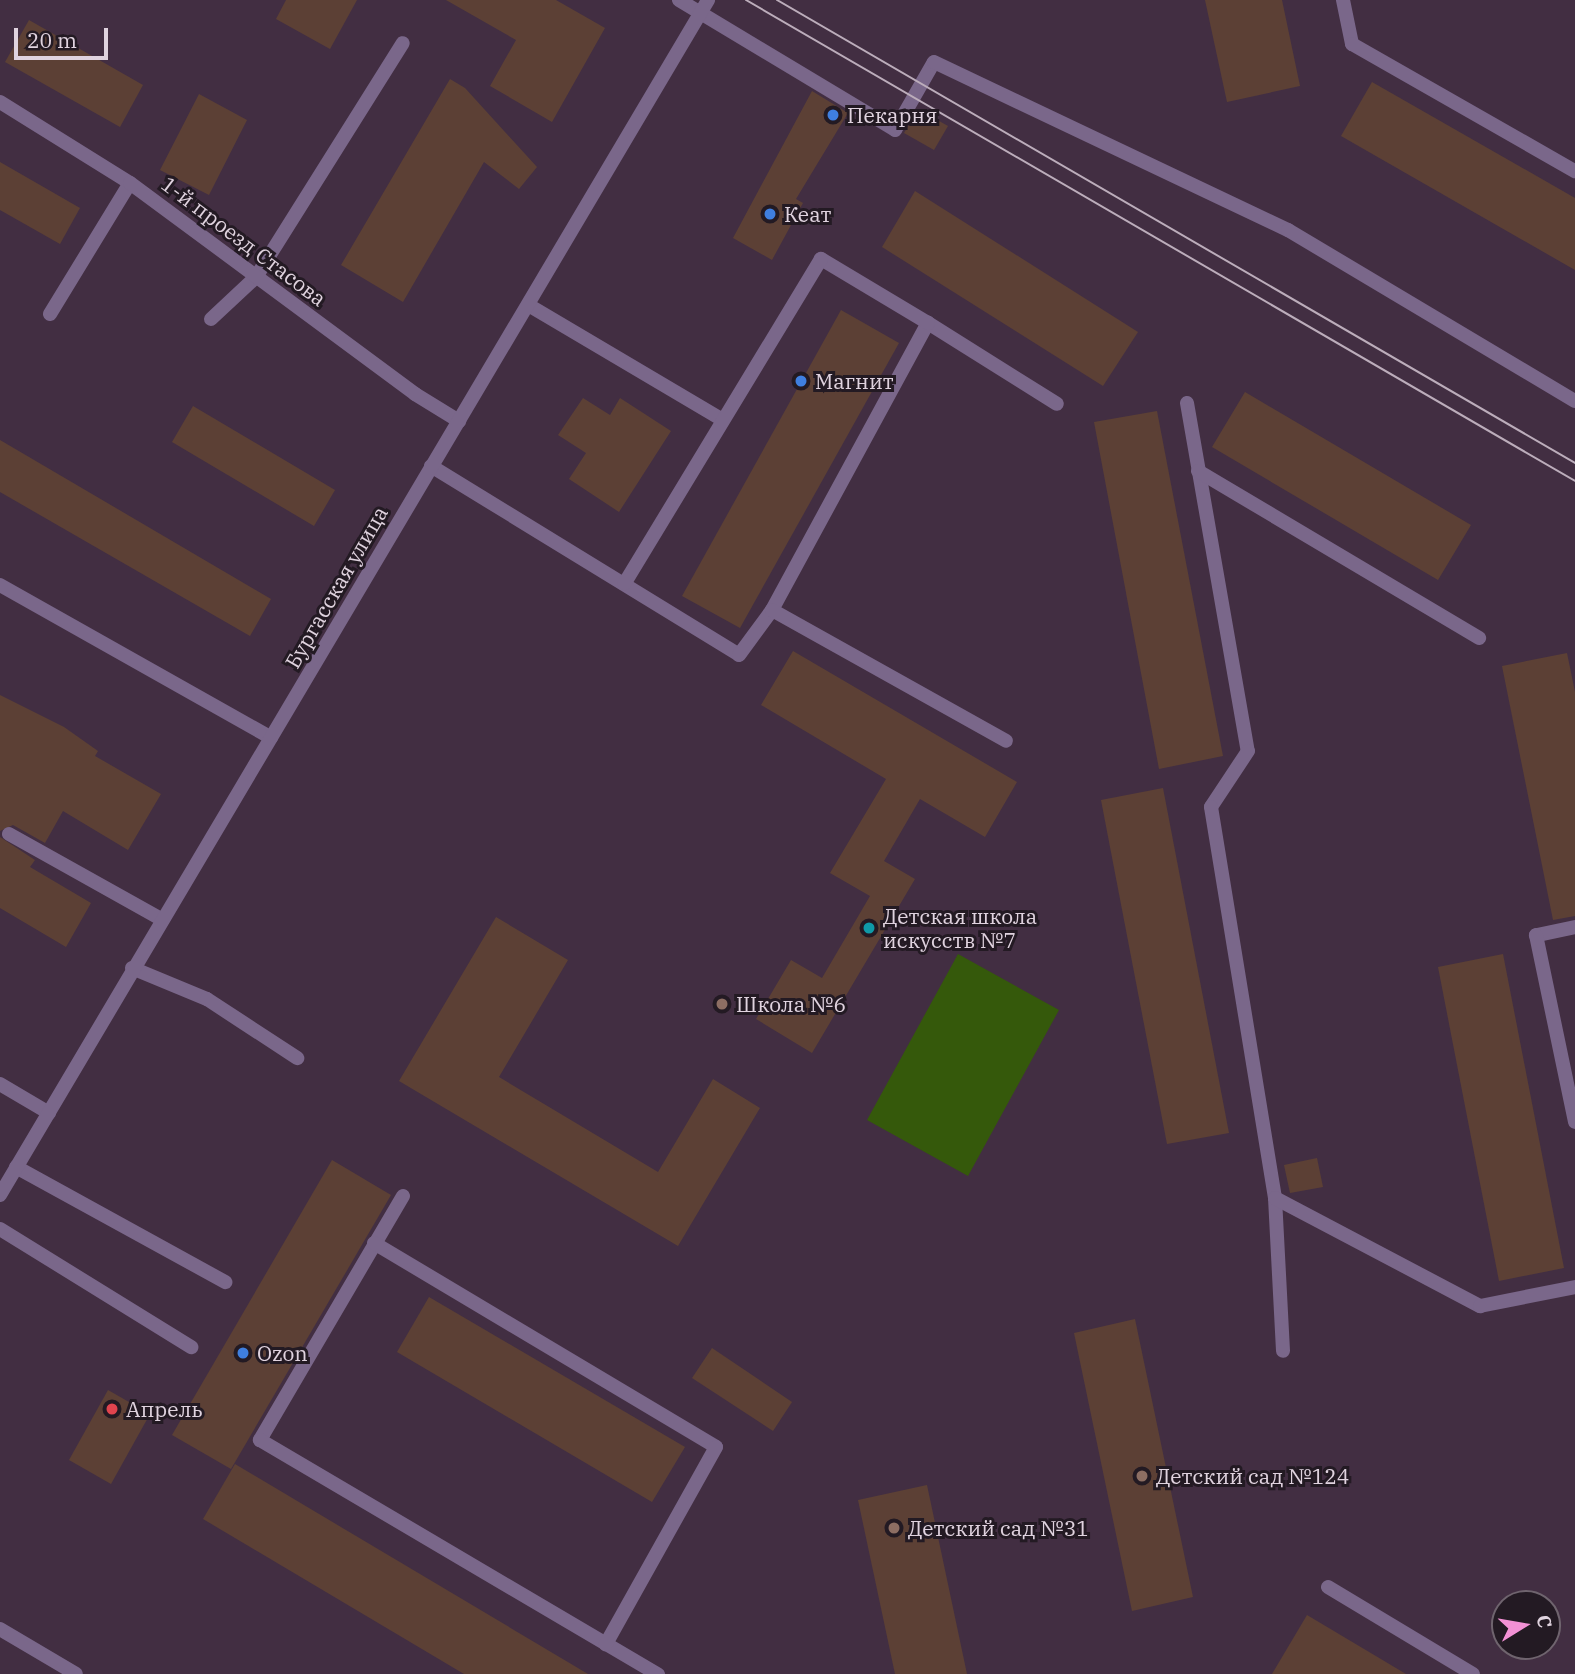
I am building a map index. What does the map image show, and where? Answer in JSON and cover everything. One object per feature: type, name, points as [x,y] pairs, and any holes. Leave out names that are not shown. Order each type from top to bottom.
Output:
[{"type":"street","points":[[680,0],[895,130],[933,62],[1288,230],[1575,401]]},
{"type":"street","name":"Бургасская улица","points":[[0,1195],[431,466],[530,306],[708,0]]},
{"type":"street","points":[[1343,0],[1352,44],[1575,171]]},
{"type":"street","points":[[211,319],[256,277],[403,43]]},
{"type":"street","name":"1-й проезд Стасова","points":[[0,102],[130,183],[415,394],[460,421]]},
{"type":"street","points":[[50,314],[130,183]]},
{"type":"street","points":[[625,583],[821,259],[1057,404]]},
{"type":"street","points":[[530,306],[723,420]]},
{"type":"street","points":[[431,466],[739,654],[772,610],[928,323]]},
{"type":"street","points":[[1186,403],[1248,751],[1211,807],[1275,1198],[1283,1352]]},
{"type":"street","points":[[1198,471],[1479,638]]},
{"type":"street","points":[[0,585],[271,738]]},
{"type":"street","points":[[772,610],[1006,740]]},
{"type":"street","points":[[9,834],[163,920]]},
{"type":"street","points":[[1575,927],[1536,935],[1575,1122]]},
{"type":"street","points":[[132,968],[207,999],[297,1058]]},
{"type":"street","points":[[0,1084],[49,1113]]},
{"type":"street","points":[[16,1167],[225,1282]]},
{"type":"street","points":[[403,1195],[260,1440],[658,1674]]},
{"type":"street","points":[[1275,1198],[1480,1306],[1575,1287]]},
{"type":"street","points":[[0,1229],[191,1347]]},
{"type":"street","points":[[374,1243],[716,1447],[606,1644]]},
{"type":"street","points":[[1328,1587],[1473,1674]]},
{"type":"street","points":[[0,1629],[76,1674]]},
{"type":"green space","points":[[958,954],[1059,1010],[968,1176],[867,1120]]},
{"type":"building","points":[[286,0],[357,0],[330,49],[276,19]]},
{"type":"building","points":[[446,0],[556,0],[605,28],[552,122],[490,86],[516,40]]},
{"type":"building","points":[[1205,0],[1282,0],[1300,86],[1227,102]]},
{"type":"building","points":[[29,20],[143,85],[120,127],[5,62]]},
{"type":"building","points":[[450,79],[465,88],[537,167],[519,189],[484,162],[403,302],[341,265]]},
{"type":"building","points":[[1372,82],[1575,198],[1575,270],[1341,136]]},
{"type":"building","points":[[812,91],[848,113],[796,199],[803,203],[772,260],[733,238]]},
{"type":"building","points":[[199,94],[247,120],[209,195],[160,170]]},
{"type":"building","points":[[918,109],[948,126],[934,150],[904,133]]},
{"type":"building","points":[[0,162],[80,208],[60,244],[0,210]]},
{"type":"building","points":[[915,191],[1138,332],[1103,386],[882,247]]},
{"type":"building","points":[[841,310],[899,343],[740,628],[682,596]]},
{"type":"building","points":[[1245,392],[1471,525],[1438,580],[1212,447]]},
{"type":"building","points":[[583,398],[610,415],[620,398],[671,431],[619,512],[569,479],[586,453],[558,435]]},
{"type":"building","points":[[193,406],[335,490],[314,526],[172,442]]},
{"type":"building","points":[[1157,411],[1223,756],[1159,769],[1094,422]]},
{"type":"building","points":[[0,440],[271,599],[250,636],[0,492]]},
{"type":"building","points":[[793,651],[1017,782],[985,837],[920,799],[884,861],[915,879],[812,1053],[756,1019],[791,960],[822,978],[870,896],[830,873],[886,779],[761,705]]},
{"type":"building","points":[[1567,653],[1575,692],[1575,916],[1553,920],[1502,666]]},
{"type":"building","points":[[0,695],[64,727],[98,751],[95,756],[161,794],[128,850],[63,811],[45,843],[13,825],[0,831]]},
{"type":"building","points":[[1163,788],[1229,1133],[1167,1144],[1101,800]]},
{"type":"building","points":[[0,837],[35,860],[30,867],[91,903],[66,947],[0,908]]},
{"type":"building","points":[[496,917],[568,960],[499,1077],[658,1172],[713,1079],[760,1108],[678,1246],[399,1081]]},
{"type":"building","points":[[1503,954],[1564,1268],[1499,1281],[1438,967]]},
{"type":"building","points":[[1317,1158],[1323,1187],[1290,1193],[1284,1165]]},
{"type":"building","points":[[332,1160],[391,1195],[231,1469],[172,1435]]},
{"type":"building","points":[[429,1297],[685,1447],[652,1502],[397,1352]]},
{"type":"building","points":[[1135,1319],[1193,1597],[1132,1611],[1074,1333]]},
{"type":"building","points":[[712,1348],[792,1402],[773,1431],[692,1378]]},
{"type":"building","points":[[108,1390],[150,1414],[111,1484],[69,1460]]},
{"type":"building","points":[[235,1464],[588,1674],[464,1674],[203,1519]]},
{"type":"building","points":[[927,1485],[967,1674],[895,1674],[858,1500]]},
{"type":"building","points":[[1307,1615],[1406,1674],[1272,1674]]},
{"type":"tram line","points":[[746,0],[1575,481]]},
{"type":"tram line","points":[[777,0],[1575,463]]},
{"type":"place","name":"Пекарня","points":[[833,115]]},
{"type":"place","name":"Кеат","points":[[770,214]]},
{"type":"place","name":"Магнит","points":[[801,381]]},
{"type":"place","name":"Детская школа искусств №7","points":[[869,928]]},
{"type":"place","name":"Школа №6","points":[[722,1004]]},
{"type":"place","name":"Ozon","points":[[243,1353]]},
{"type":"place","name":"Апрель","points":[[112,1409]]},
{"type":"place","name":"Детский сад №124","points":[[1142,1476]]},
{"type":"place","name":"Детский сад №31","points":[[894,1528]]}]
